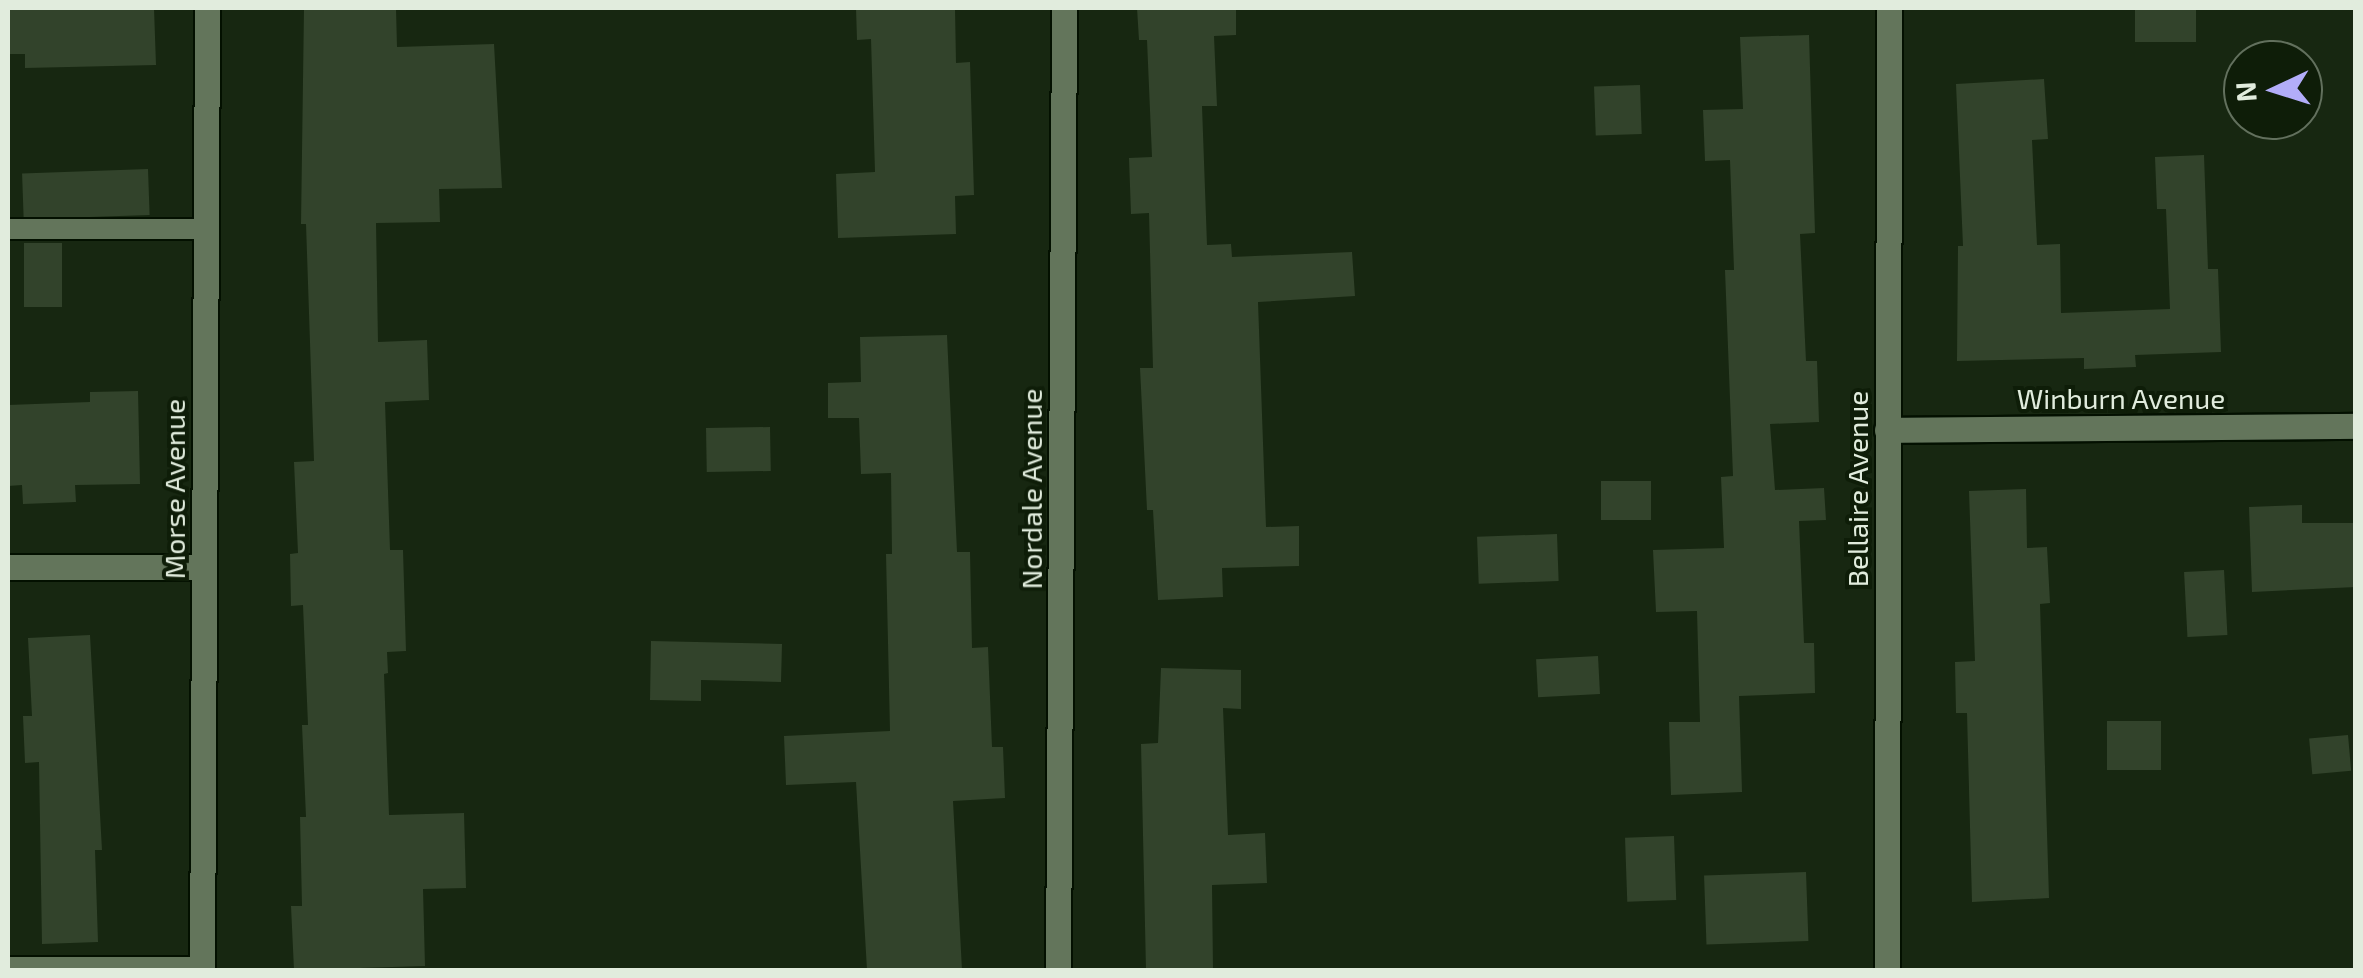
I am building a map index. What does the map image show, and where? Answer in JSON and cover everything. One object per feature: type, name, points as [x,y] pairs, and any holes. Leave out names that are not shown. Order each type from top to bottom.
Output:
[{"type":"street","name":"Morse Avenue","points":[[202,968],[207,8]]},
{"type":"street","name":"Nordale Avenue","points":[[1058,970],[1064,8]]},
{"type":"street","name":"Bellaire Avenue","points":[[1887,970],[1889,8]]},
{"type":"street","name":"Winburn Avenue","points":[[1887,430],[2356,426]]},
{"type":"street","points":[[8,567],[204,567]]},
{"type":"lane","points":[[8,229],[206,228]]},
{"type":"lane","points":[[8,968],[202,968]]},
{"type":"building","points":[[8,8],[154,8],[156,65],[25,68],[25,54],[8,54]]},
{"type":"building","points":[[304,8],[396,8],[397,47],[494,44],[502,188],[439,189],[440,222],[376,223],[378,342],[427,340],[429,400],[385,402],[390,550],[403,550],[406,651],[387,652],[388,673],[384,674],[389,815],[464,813],[466,888],[423,889],[425,966],[294,970],[291,906],[302,906],[300,817],[306,817],[302,725],[308,725],[303,605],[291,606],[290,554],[298,553],[294,462],[314,461],[306,224],[301,224]]},
{"type":"building","points":[[856,8],[955,8],[956,63],[970,62],[974,195],[955,196],[956,234],[838,238],[836,174],[875,172],[871,39],[857,40]]},
{"type":"building","points":[[1137,8],[1236,8],[1236,35],[1214,36],[1217,106],[1202,106],[1207,245],[1231,244],[1232,257],[1352,252],[1355,296],[1258,302],[1266,527],[1299,526],[1299,566],[1222,568],[1223,597],[1158,600],[1153,510],[1147,510],[1140,368],[1153,368],[1149,213],[1131,214],[1129,158],[1152,157],[1147,40],[1139,40]]},
{"type":"building","points":[[2135,8],[2196,8],[2196,42],[2135,42]]},
{"type":"building","points":[[1809,35],[1815,233],[1800,234],[1806,361],[1817,361],[1819,422],[1770,424],[1775,490],[1824,488],[1826,520],[1799,521],[1804,643],[1814,643],[1815,693],[1739,696],[1742,792],[1671,795],[1669,722],[1700,722],[1697,611],[1656,612],[1653,550],[1724,548],[1721,477],[1733,476],[1725,270],[1734,270],[1730,160],[1705,161],[1703,110],[1743,109],[1740,37]]},
{"type":"building","points":[[2044,79],[2048,139],[2032,140],[2037,245],[2060,244],[2061,313],[2170,309],[2166,209],[2157,209],[2155,157],[2204,155],[2208,269],[2218,269],[2221,352],[2135,355],[2136,367],[2084,369],[2084,358],[1957,361],[1958,246],[1963,246],[1956,84]]},
{"type":"building","points":[[1640,85],[1642,134],[1596,136],[1594,87]]},
{"type":"building","points":[[148,169],[150,215],[24,219],[22,173]]},
{"type":"building","points":[[24,243],[62,243],[62,307],[24,307]]},
{"type":"building","points":[[947,335],[957,552],[970,552],[972,648],[988,647],[992,747],[1003,747],[1005,798],[953,801],[962,970],[867,970],[856,782],[786,785],[784,736],[890,731],[886,554],[892,554],[891,473],[861,474],[859,418],[828,418],[828,383],[861,382],[860,337]]},
{"type":"building","points":[[138,391],[140,484],[75,485],[76,502],[23,504],[22,485],[8,486],[8,405],[90,402],[90,392]]},
{"type":"building","points":[[770,427],[771,471],[707,472],[706,428]]},
{"type":"building","points":[[1601,481],[1651,481],[1651,520],[1601,520]]},
{"type":"building","points":[[2026,489],[2027,548],[2047,547],[2050,603],[2040,604],[2049,898],[1972,902],[1967,713],[1956,713],[1955,662],[1975,661],[1969,491]]},
{"type":"building","points":[[2302,505],[2302,523],[2356,523],[2356,587],[2252,592],[2249,507]]},
{"type":"building","points":[[1557,534],[1559,581],[1479,584],[1477,537]]},
{"type":"building","points":[[2224,570],[2227,635],[2187,637],[2184,572]]},
{"type":"building","points":[[90,635],[102,850],[95,850],[98,942],[42,944],[39,762],[25,763],[23,716],[32,716],[28,638]]},
{"type":"building","points":[[651,641],[782,644],[781,682],[701,680],[701,701],[650,700]]},
{"type":"building","points":[[1598,656],[1600,694],[1538,697],[1536,659]]},
{"type":"building","points":[[1161,668],[1241,670],[1241,709],[1223,708],[1228,835],[1265,833],[1267,883],[1212,885],[1213,970],[1146,970],[1141,744],[1158,743]]},
{"type":"building","points":[[2107,721],[2161,721],[2161,770],[2107,770]]},
{"type":"building","points":[[2348,735],[2351,771],[2312,774],[2309,738]]},
{"type":"building","points":[[1674,836],[1676,900],[1627,902],[1625,838]]},
{"type":"building","points":[[1806,872],[1808,941],[1706,945],[1704,876]]}]
